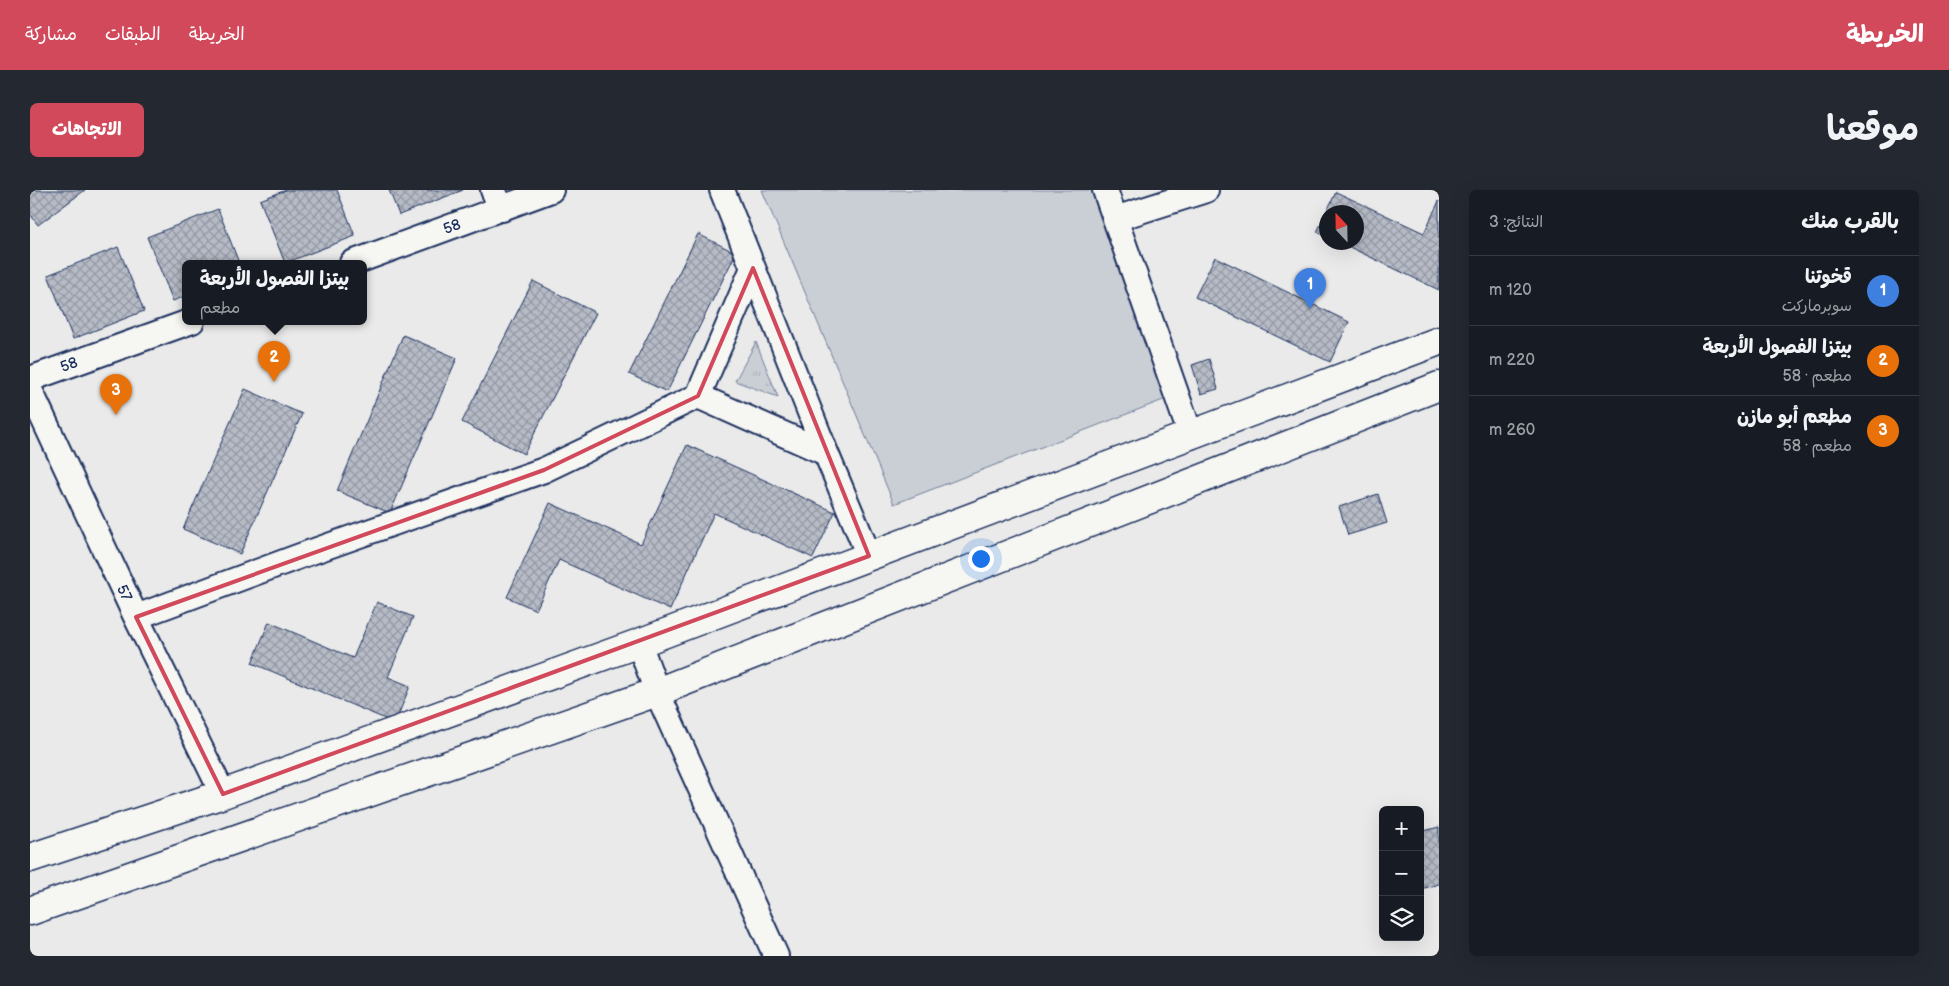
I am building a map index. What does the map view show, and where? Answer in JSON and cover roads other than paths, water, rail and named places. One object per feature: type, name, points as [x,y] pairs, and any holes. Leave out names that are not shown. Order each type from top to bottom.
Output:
[{"type":"main road","points":[[30,858],[223,794],[639,643],[1439,341]]},
{"type":"main road","points":[[30,911],[657,692],[1439,386]]},
{"type":"street","name":"58","points":[[359,260],[498,200],[551,190]]},
{"type":"street","points":[[722,190],[826,453],[869,556]]},
{"type":"street","points":[[1105,190],[1191,436]]},
{"type":"street","points":[[1115,219],[1206,190]]},
{"type":"street","points":[[136,617],[544,470],[698,396],[753,268]]},
{"type":"street","name":"58","points":[[30,379],[182,325]]},
{"type":"street","name":"57","points":[[30,390],[136,617],[223,794]]},
{"type":"street","points":[[698,396],[826,453]]},
{"type":"street","points":[[639,643],[657,692],[776,956]]},
{"type":"place","name":"قخوتنا","points":[[1310,309]]},
{"type":"place","name":"بيتزا الفصول الأربعة","points":[[274,382]]},
{"type":"place","name":"مطعم أبو مازن","points":[[116,415]]}]
